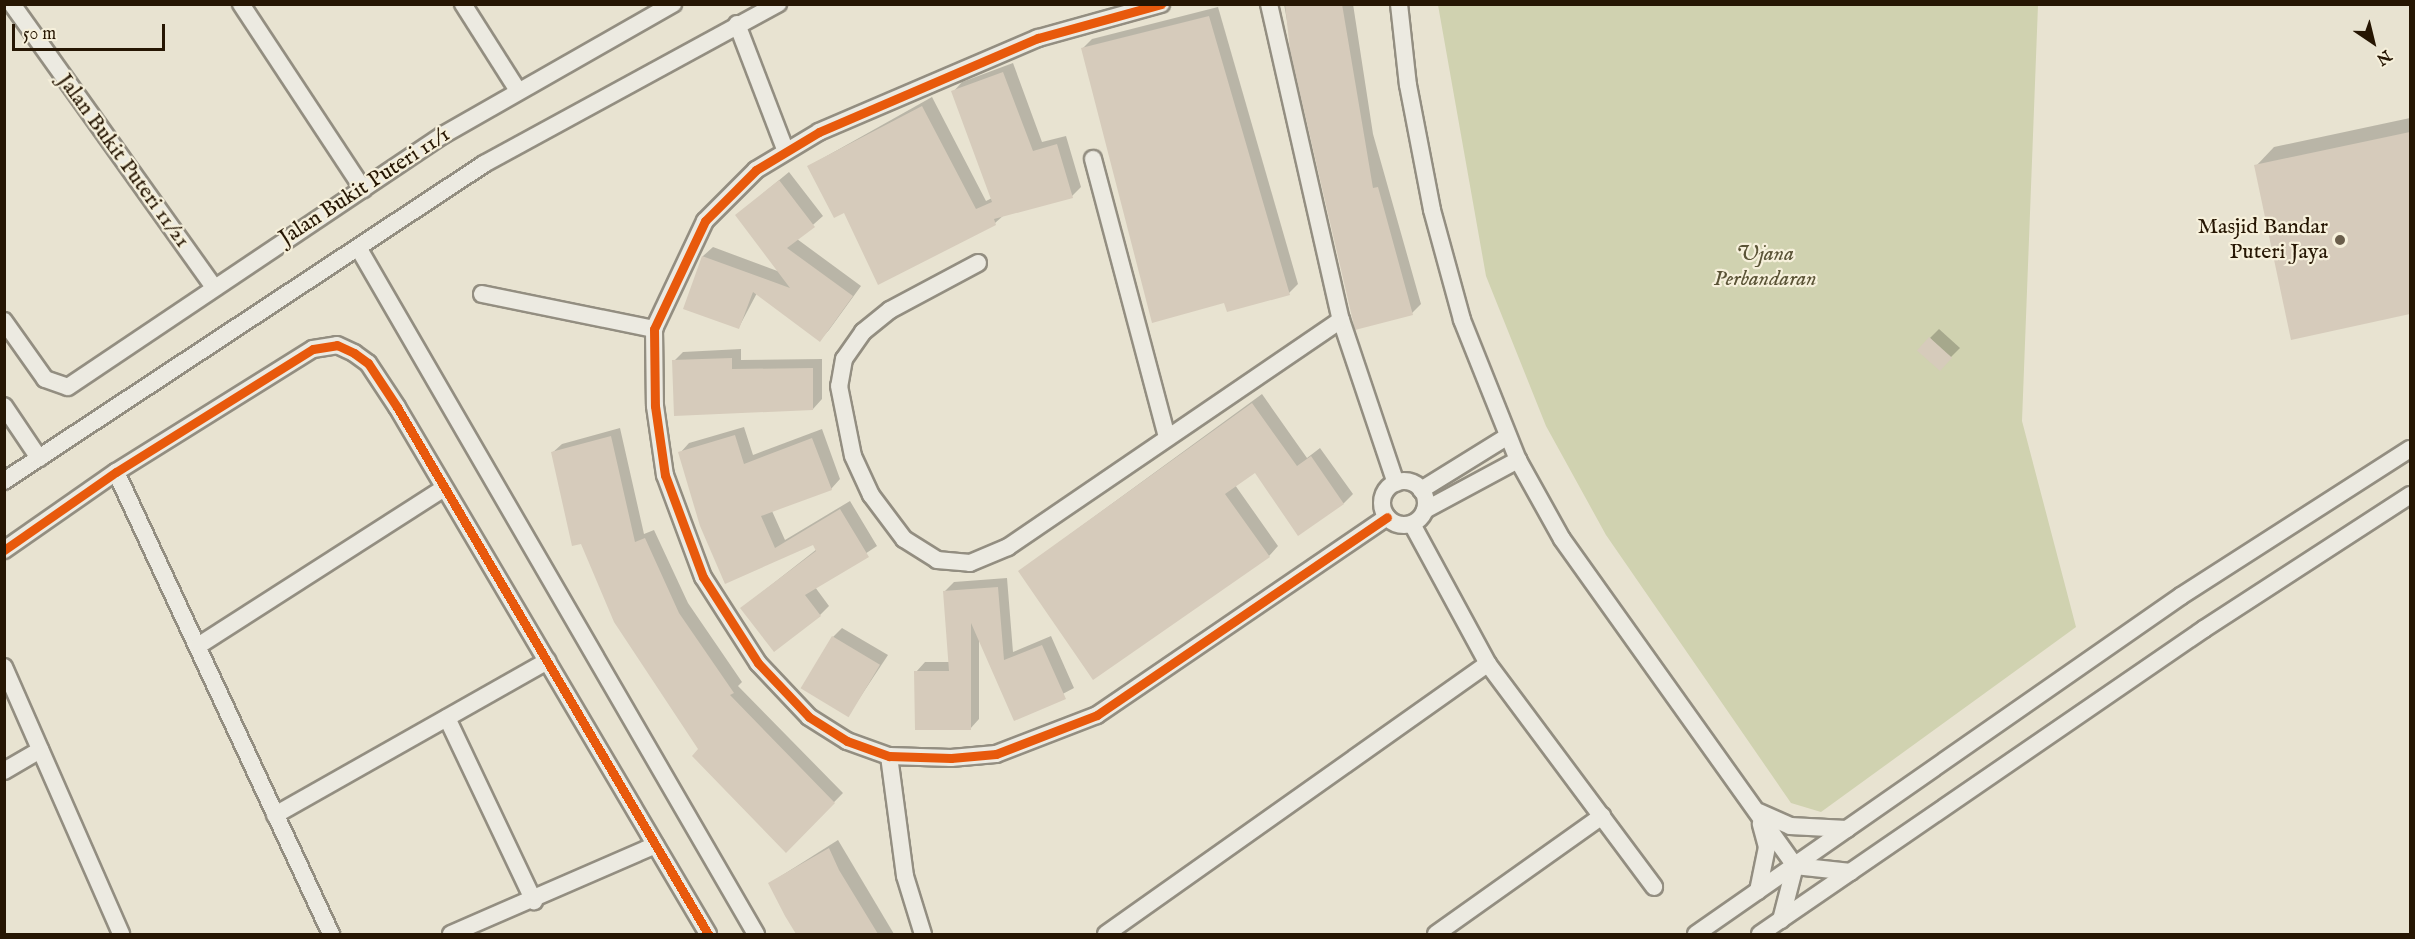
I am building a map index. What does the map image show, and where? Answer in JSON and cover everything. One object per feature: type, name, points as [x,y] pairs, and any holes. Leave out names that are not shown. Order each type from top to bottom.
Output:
[{"type":"street","name":"Jalan Bukit Puteri 11/21","points":[[12,4],[214,287]]},
{"type":"street","points":[[241,4],[363,189]]},
{"type":"street","points":[[463,4],[517,89]]},
{"type":"street","name":"Jalan Bukit Puteri 11/1","points":[[4,321],[45,379],[68,387],[214,287],[517,89],[673,4]]},
{"type":"street","points":[[4,481],[359,249],[484,164],[737,24],[778,4]]},
{"type":"street","points":[[1161,4],[1038,38],[785,149],[705,221],[654,328],[655,406],[665,475],[703,577],[758,663],[809,717],[847,741],[889,756],[996,754],[1087,719],[1387,517],[1412,524],[1488,664],[1654,887]]},
{"type":"street","points":[[1269,4],[1341,320],[1396,483]]},
{"type":"street","points":[[1399,4],[1408,85],[1432,210],[1462,320],[1518,460],[1562,539],[1795,866],[1781,920]]},
{"type":"street","points":[[737,24],[785,149]]},
{"type":"street","points":[[1093,159],[1167,437]]},
{"type":"street","points":[[359,249],[756,934]]},
{"type":"street","points":[[978,263],[890,310],[863,332],[844,359],[842,417],[853,456],[871,495],[904,538],[937,560],[970,563],[1008,547],[1341,320]]},
{"type":"street","points":[[482,294],[654,328]]},
{"type":"street","points":[[4,550],[116,472],[313,349],[337,345],[368,363],[708,934]]},
{"type":"street","points":[[4,406],[39,458]]},
{"type":"street","points":[[1421,490],[1508,436]]},
{"type":"street","points":[[1696,934],[2181,596],[2410,449]]},
{"type":"street","points":[[1412,524],[1425,510],[1518,460]]},
{"type":"street","points":[[116,472],[331,934]]},
{"type":"street","points":[[1387,517],[1383,498],[1396,483],[1410,482],[1421,490],[1425,510]]},
{"type":"street","points":[[198,646],[444,488]]},
{"type":"street","points":[[1760,934],[2204,629],[2410,495]]},
{"type":"street","points":[[275,815],[547,661]]},
{"type":"street","points":[[1106,934],[1488,664]]},
{"type":"street","points":[[4,667],[121,934]]},
{"type":"street","points":[[447,718],[534,901]]},
{"type":"street","points":[[4,771],[39,750]]},
{"type":"street","points":[[889,756],[905,876],[922,934]]},
{"type":"street","points":[[1758,811],[1790,826],[1847,830]]},
{"type":"street","points":[[1758,811],[1767,847],[1758,891]]},
{"type":"street","points":[[1436,934],[1602,816]]},
{"type":"street","points":[[451,934],[534,901],[656,845]]},
{"type":"street","points":[[1795,866],[1851,872]]},
{"type":"green space","name":"Ujana Perbandaran","points":[[1438,5],[2038,5],[2022,421],[2076,627],[1821,812],[1791,803],[1606,535],[1546,426],[1486,276]]},
{"type":"building","points":[[1285,4],[1342,4],[1373,188],[1378,187],[1413,315],[1355,330],[1290,50]]},
{"type":"building","points":[[1209,16],[1290,295],[1227,312],[1224,303],[1152,323],[1081,48]]},
{"type":"building","points":[[1003,72],[1033,151],[1057,144],[1073,198],[994,219],[996,225],[878,285],[844,213],[834,218],[807,166],[922,106],[976,209],[992,202],[951,91]]},
{"type":"building","name":"Masjid Bandar Puteri Jaya","points":[[2410,132],[2410,314],[2291,340],[2254,165]]},
{"type":"building","points":[[779,180],[815,227],[787,248],[853,296],[820,342],[753,292],[739,329],[683,309],[702,256],[790,288],[735,215]]},
{"type":"building","points":[[1929,337],[1952,358],[1940,371],[1917,350]]},
{"type":"building","points":[[732,358],[732,369],[813,368],[813,410],[674,416],[672,360]]},
{"type":"building","points":[[1252,403],[1297,466],[1311,456],[1344,504],[1298,536],[1255,473],[1225,494],[1270,557],[1093,680],[1018,571]]},
{"type":"building","points":[[735,435],[744,464],[812,438],[832,490],[761,516],[775,548],[840,509],[869,557],[805,595],[821,616],[774,652],[740,608],[816,551],[813,545],[725,584],[700,526],[678,452]]},
{"type":"building","points":[[611,436],[635,542],[645,538],[679,613],[734,693],[730,695],[835,803],[786,853],[692,756],[698,749],[614,622],[581,544],[572,546],[551,452]]},
{"type":"building","points":[[998,587],[1004,660],[1042,645],[1066,699],[1014,721],[971,623],[971,730],[915,730],[914,671],[949,671],[943,591]]},
{"type":"building","points":[[832,636],[880,665],[849,717],[801,688]]},
{"type":"building","points":[[829,848],[839,870],[878,934],[796,934],[785,916],[768,883]]},
{"type":"cycle path","points":[[1161,4],[1038,38],[819,132],[756,170],[705,221],[654,329],[655,406],[665,475],[703,577],[758,663],[809,717],[847,741],[889,756],[951,758],[996,754],[1097,715],[1387,517]]},
{"type":"cycle path","points":[[4,550],[116,472],[313,349],[337,345],[354,353],[368,363],[397,407],[708,934]]},
{"type":"place","name":"Masjid Bandar Puteri Jaya","points":[[2340,240]]}]
